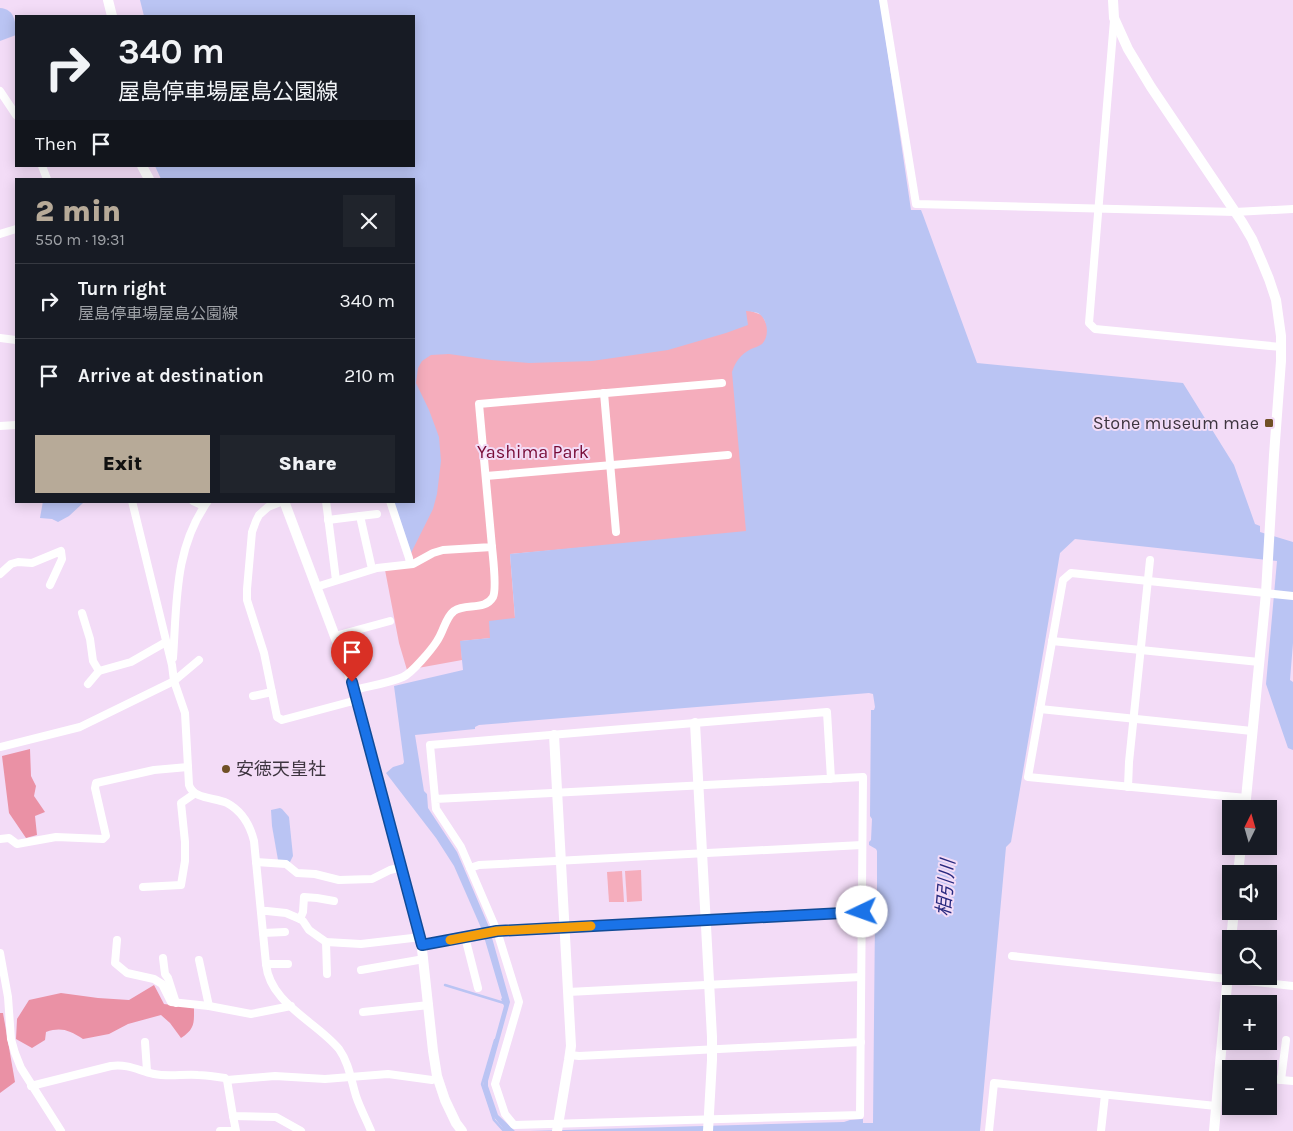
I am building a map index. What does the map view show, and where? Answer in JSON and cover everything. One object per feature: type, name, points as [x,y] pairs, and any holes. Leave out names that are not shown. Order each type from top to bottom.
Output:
[{"type":"street","points":[[108,0],[112,15]]},
{"type":"street","points":[[883,0],[916,204],[1235,212],[1293,209]]},
{"type":"street","points":[[1113,0],[1114,18],[1089,322],[1095,329],[1281,347]]},
{"type":"street","points":[[1114,18],[1137,65],[1252,239],[1276,300],[1281,336],[1281,361],[1268,562],[1269,594],[1259,662],[1245,800]]},
{"type":"street","points":[[0,91],[15,113]]},
{"type":"street","points":[[7,101],[15,97]]},
{"type":"street","points":[[0,234],[15,229]]},
{"type":"street","points":[[0,338],[15,340]]},
{"type":"street","points":[[278,503],[263,511],[254,526],[247,600],[264,653],[277,717],[282,720],[356,695],[408,674],[435,644],[446,621],[454,611],[465,607],[486,604],[490,601],[494,593],[492,547],[479,404],[722,383]]},
{"type":"street","points":[[604,393],[616,532]]},
{"type":"street","points":[[0,426],[15,425]]},
{"type":"street","points":[[486,476],[728,455]]},
{"type":"street","points":[[132,503],[172,665],[174,681],[185,713],[189,786],[194,794],[228,804],[245,819],[252,833],[266,964],[271,985],[280,996],[338,1049],[345,1061],[357,1098],[371,1131]]},
{"type":"street","points":[[172,665],[180,564],[188,535],[206,503]]},
{"type":"street","points":[[284,503],[356,695],[421,941],[438,1078],[450,1112],[462,1131]]},
{"type":"street","points":[[326,503],[336,580]]},
{"type":"street","points":[[391,503],[410,564]]},
{"type":"street","points":[[328,520],[377,514]]},
{"type":"street","points":[[360,516],[372,569]]},
{"type":"street","points":[[316,587],[372,569],[417,563],[433,553],[443,550],[492,547]]},
{"type":"street","points":[[0,574],[11,564],[18,562],[32,563],[61,551],[62,559],[50,584]]},
{"type":"street","points":[[1128,787],[1150,560]]},
{"type":"street","points":[[1222,801],[1128,787],[1028,777],[1063,580],[1071,573],[1293,596]]},
{"type":"street","points":[[82,613],[90,639],[93,661],[99,671]]},
{"type":"street","points":[[335,636],[390,621]]},
{"type":"street","points":[[1052,641],[1259,662]]},
{"type":"street","points":[[88,684],[99,671],[131,662],[166,642]]},
{"type":"street","points":[[0,747],[80,727],[174,681],[199,660]]},
{"type":"street","points":[[253,696],[272,692]]},
{"type":"street","points":[[1040,709],[1252,731]]},
{"type":"street","points":[[435,799],[698,786],[830,779],[863,777],[860,1115],[709,1125],[557,1128],[514,1124],[505,1114],[495,1084],[518,1002],[470,868],[458,842],[436,809],[435,799],[430,745],[827,712],[830,779]]},
{"type":"street","points":[[695,723],[712,1049],[709,1125]]},
{"type":"street","points":[[554,735],[570,1055],[557,1128]]},
{"type":"street","points":[[0,839],[9,838],[17,844],[56,837],[103,839],[106,836],[95,788],[96,783],[154,770],[188,767]]},
{"type":"street","points":[[142,887],[181,885],[185,861],[185,842],[181,803],[194,794]]},
{"type":"street","points":[[470,868],[479,865],[560,860],[862,845]]},
{"type":"street","points":[[256,862],[286,864],[297,873],[319,874],[340,880],[372,879],[390,870],[402,867]]},
{"type":"street","points":[[300,919],[303,912],[304,897],[334,901]]},
{"type":"street","points":[[261,911],[286,913],[300,919],[309,930],[326,942],[360,944],[465,937],[494,931],[862,912]]},
{"type":"street","points":[[263,933],[285,932]]},
{"type":"street","points":[[465,937],[478,988]]},
{"type":"street","points":[[118,940],[115,963],[127,973],[162,984],[171,1002],[209,1006],[251,1014],[291,1006]]},
{"type":"street","points":[[326,942],[327,974]]},
{"type":"street","points":[[0,953],[8,997],[11,1039],[21,1068],[61,1131]]},
{"type":"street","points":[[1012,956],[1222,978]]},
{"type":"street","points":[[163,958],[164,974],[168,978],[176,1002]]},
{"type":"street","points":[[361,970],[424,959]]},
{"type":"street","points":[[199,960],[209,1006]]},
{"type":"street","points":[[266,964],[288,964]]},
{"type":"street","points":[[464,972],[474,972]]},
{"type":"street","points":[[568,992],[861,977]]},
{"type":"street","points":[[1277,984],[1293,986]]},
{"type":"street","points":[[1214,1131],[1226,985]]},
{"type":"street","points":[[363,1012],[429,1005]]},
{"type":"street","points":[[1281,1080],[1286,1040]]},
{"type":"street","points":[[145,1042],[147,1071]]},
{"type":"street","points":[[570,1055],[861,1042]]},
{"type":"street","points":[[31,1086],[120,1065],[154,1074],[197,1074],[225,1078],[227,1080],[276,1076],[309,1079],[388,1074],[432,1080],[438,1078]]},
{"type":"street","points":[[1218,1073],[1222,1073]]},
{"type":"street","points":[[1277,1079],[1293,1081]]},
{"type":"street","points":[[220,1131],[236,1131],[227,1080]]},
{"type":"street","points":[[989,1131],[994,1083],[1216,1106]]},
{"type":"street","points":[[1101,1131],[1105,1095]]},
{"type":"street","points":[[233,1116],[276,1117],[301,1131]]},
{"type":"green space","name":"Yashima Park","points":[[745,309],[762,315],[769,329],[747,533],[510,554],[515,618],[491,638],[461,641],[462,660],[407,670],[399,643],[385,570],[410,562],[408,540],[415,530],[415,358],[423,350]]},
{"type":"green space","points":[[641,870],[642,901],[627,902],[625,871]]},
{"type":"green space","points":[[622,871],[624,902],[609,902],[607,872]]},
{"type":"shaded area","points":[[30,749],[31,776],[36,786],[34,796],[45,812],[35,816],[37,835],[26,838],[9,813],[2,756]]},
{"type":"shaded area","points":[[154,985],[164,1004],[194,1008],[193,1025],[189,1032],[181,1038],[170,1023],[161,1015],[128,1024],[109,1034],[83,1039],[65,1030],[51,1030],[46,1032],[45,1040],[32,1048],[16,1039],[17,1019],[29,1000],[61,993],[129,1000]]},
{"type":"shaded area","points":[[0,1013],[3,1013],[15,1082],[0,1093]]},
{"type":"water","name":"相引川","points":[[140,0],[880,0],[911,210],[921,210],[977,363],[1183,383],[1234,465],[1255,524],[1260,526],[1260,532],[1293,542],[1293,643],[1290,680],[1293,682],[1293,750],[1288,748],[1266,684],[1277,561],[1075,539],[1060,553],[1011,842],[1006,847],[980,1131],[530,1131],[844,1122],[863,1119],[863,1123],[873,1123],[877,851],[869,845],[872,819],[870,816],[871,710],[874,710],[875,707],[873,694],[869,693],[479,725],[475,729],[415,735],[428,808],[457,852],[489,927],[510,1002],[488,1086],[498,1115],[515,1131],[505,1131],[493,1116],[483,1086],[504,1006],[482,930],[454,866],[436,838],[386,773],[404,762],[394,686],[463,670],[460,641],[490,638],[489,621],[515,618],[510,554],[746,531],[732,372],[741,356],[765,341],[766,323],[758,313],[746,311],[748,325],[726,333],[668,350],[592,361],[529,363],[449,354],[431,355],[422,361],[418,368],[416,383],[439,437],[441,461],[433,509],[411,553],[394,503],[415,503],[415,178],[161,178],[155,167],[415,167],[415,15],[144,15]]},
{"type":"water","points":[[0,8],[9,11],[14,17],[15,35],[0,41]]},
{"type":"water","points":[[43,503],[83,503],[69,516],[58,522],[52,519],[40,518]]},
{"type":"water","points":[[280,808],[289,817],[293,856],[290,862],[278,860],[271,810]]},
{"type":"waterway","points":[[445,985],[504,1003]]},
{"type":"waterway","points":[[495,1040],[482,1084],[494,1120],[504,1131]]},
{"type":"slow traffic","points":[[450,940],[497,931],[591,926]]},
{"type":"place","name":"Stone museum mae","points":[[1269,423]]},
{"type":"place","name":"安徳天皇社","points":[[226,769]]},
{"type":"route","points":[[352,682],[422,945],[497,931],[862,912]]}]
